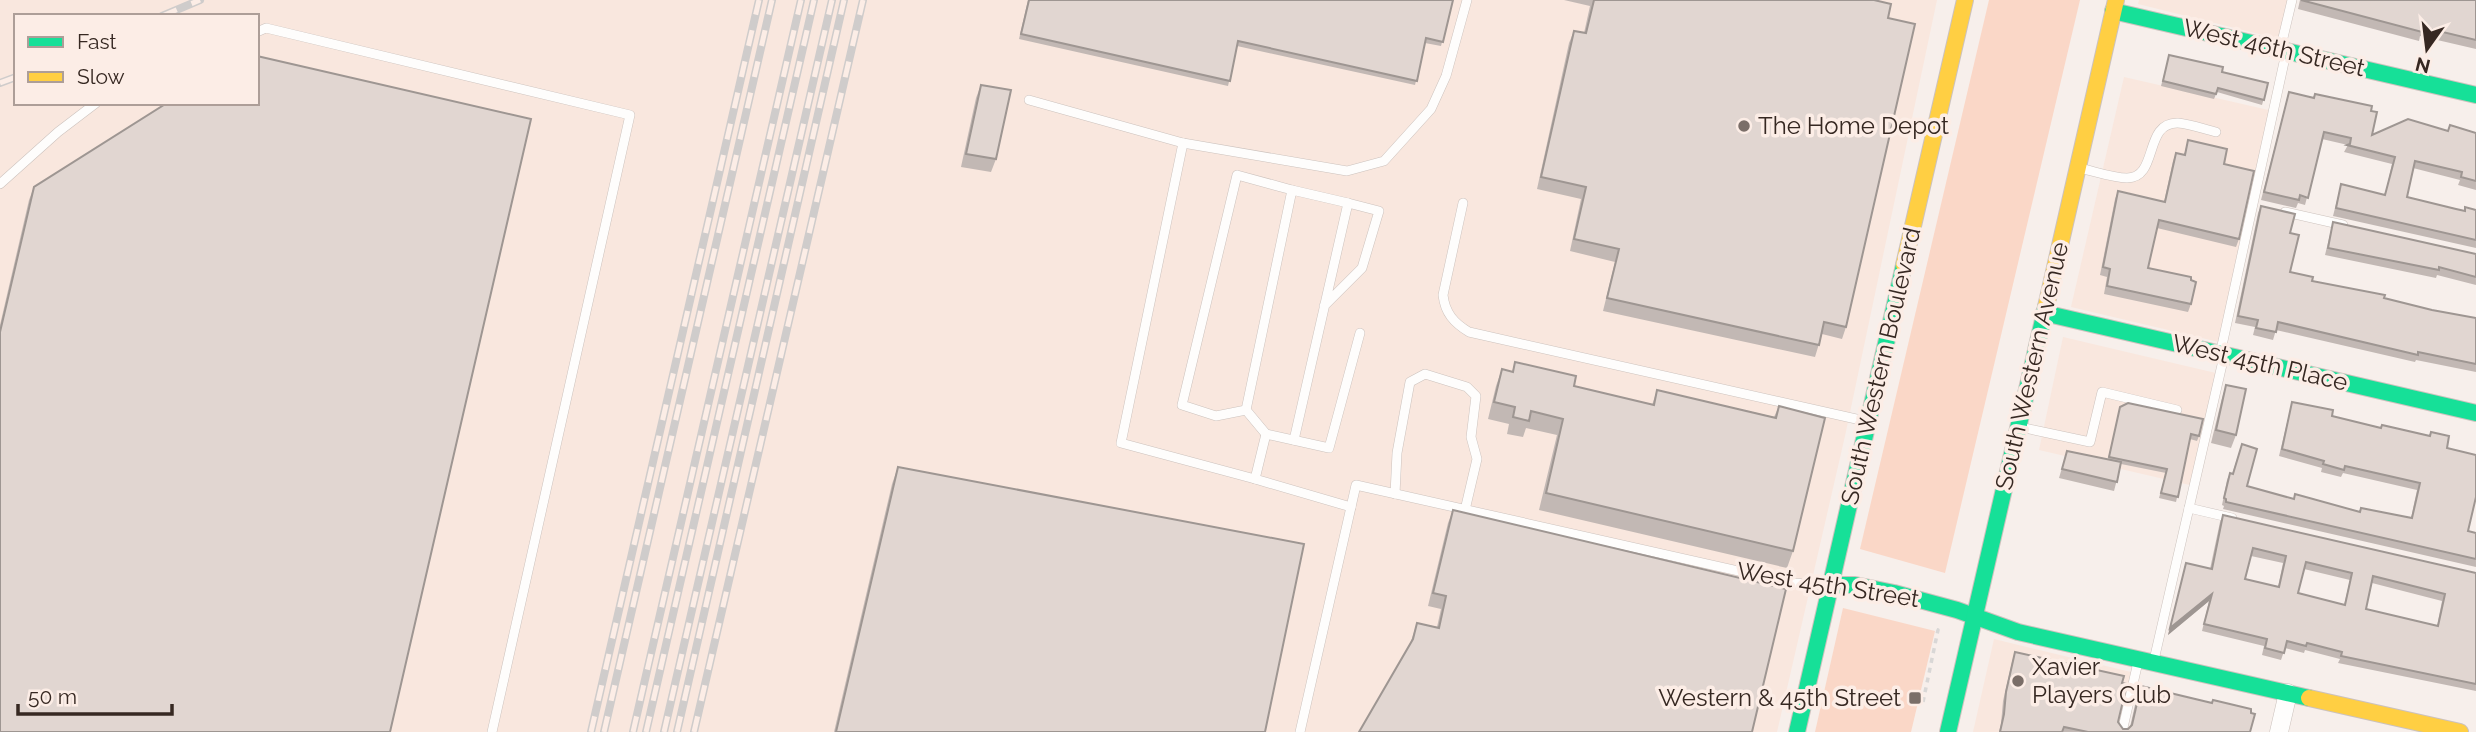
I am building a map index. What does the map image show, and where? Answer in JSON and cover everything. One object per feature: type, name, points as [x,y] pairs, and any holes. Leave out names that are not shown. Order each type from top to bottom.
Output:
[{"type":"street","name":"South Western Boulevard","points":[[1797,732],[1965,0]]},
{"type":"street","name":"West 46th Street","points":[[2114,6],[2283,50],[2476,95]]},
{"type":"street","name":"South Western Avenue","points":[[1948,732],[2114,6]]},
{"type":"street","name":"West 45th Place","points":[[2044,313],[2476,413]]},
{"type":"street","name":"West 45th Street","points":[[1831,585],[1851,583],[1975,614],[2018,632],[2460,732]]},
{"type":"street","points":[[2278,732],[2288,693]]},
{"type":"lane","points":[[1029,100],[1183,143],[1347,171],[1384,161],[1431,109],[1446,76],[1467,0]]},
{"type":"lane","points":[[2122,732],[2146,661],[2189,508],[2253,205],[2292,0]]},
{"type":"lane","points":[[259,31],[266,28],[630,115],[492,732]]},
{"type":"lane","points":[[0,184],[58,132],[93,105]]},
{"type":"lane","points":[[2077,167],[2127,178],[2137,176],[2144,170],[2154,140],[2168,125],[2177,123],[2216,132]]},
{"type":"lane","points":[[1183,143],[1121,443],[1351,508],[1300,732]]},
{"type":"lane","points":[[1246,410],[1216,416],[1182,405],[1237,175],[1379,211],[1362,268],[1324,306]]},
{"type":"lane","points":[[1246,410],[1292,190]]},
{"type":"lane","points":[[1463,202],[1443,295],[1444,305],[1450,315],[1469,332],[1868,422]]},
{"type":"lane","points":[[1294,440],[1348,203]]},
{"type":"lane","points":[[2253,205],[2266,208]]},
{"type":"lane","points":[[2279,211],[2358,228]]},
{"type":"lane","points":[[1246,410],[1266,434],[1329,448],[1360,333]]},
{"type":"lane","points":[[1395,494],[1397,453],[1410,382],[1425,374],[1467,387],[1476,396],[1471,437],[1477,458],[1465,510]]},
{"type":"lane","points":[[2018,426],[2090,442],[2102,392],[2177,410]]},
{"type":"lane","points":[[1255,479],[1266,434]]},
{"type":"lane","name":"West 45th Street","points":[[1351,508],[1356,485],[1792,583],[1831,585]]},
{"type":"lane","points":[[2189,508],[2241,520]]},
{"type":"path","points":[[1923,702],[1938,630]]},
{"type":"shaded area","points":[[0,0],[1937,0],[1845,436],[1777,732],[0,732]]},
{"type":"shaded area","points":[[1989,0],[2080,0],[1945,573],[1860,549]]},
{"type":"shaded area","points":[[2139,0],[2292,0],[2283,40],[2138,4]]},
{"type":"shaded area","points":[[2124,77],[2273,111],[2223,343],[2071,307]]},
{"type":"shaded area","points":[[2063,337],[2220,374],[2194,486],[2039,450]]},
{"type":"shaded area","points":[[1843,608],[1935,631],[1911,732],[1815,732]]},
{"type":"shaded area","points":[[1994,639],[2135,673],[2122,732],[1973,732]]},
{"type":"building","points":[[1029,0],[1453,0],[1443,42],[1426,38],[1417,81],[1238,41],[1230,81],[1021,34]]},
{"type":"building","name":"The Home Depot","points":[[1594,0],[1874,0],[1891,4],[1888,18],[1915,24],[1846,327],[1824,322],[1819,345],[1607,298],[1619,249],[1574,239],[1586,187],[1541,177],[1574,31],[1586,33]]},
{"type":"building","points":[[2301,0],[2476,0],[2476,40],[2422,27],[2422,32]]},
{"type":"building","points":[[2169,55],[2223,67],[2222,72],[2268,83],[2264,100],[2218,88],[2216,94],[2163,81]]},
{"type":"building","points":[[259,56],[531,119],[390,732],[0,732],[0,332],[34,187],[164,105],[259,105]]},
{"type":"building","points":[[981,85],[1011,90],[996,159],[966,154]]},
{"type":"building","points":[[2289,92],[2314,98],[2315,94],[2372,106],[2371,111],[2377,112],[2372,135],[2408,119],[2448,131],[2450,125],[2476,133],[2476,181],[2461,177],[2462,172],[2415,161],[2407,197],[2465,211],[2465,207],[2476,210],[2476,240],[2336,208],[2341,184],[2385,195],[2395,157],[2347,145],[2350,144],[2351,138],[2324,132],[2308,198],[2300,195],[2299,200],[2264,192]]},
{"type":"building","points":[[2188,140],[2227,149],[2224,164],[2254,171],[2239,239],[2159,220],[2148,268],[2191,277],[2191,280],[2196,282],[2191,304],[2107,286],[2110,269],[2103,267],[2118,191],[2165,202],[2176,153],[2185,155]]},
{"type":"building","points":[[2261,206],[2295,214],[2290,233],[2299,235],[2290,272],[2313,277],[2312,281],[2385,295],[2384,298],[2476,318],[2476,364],[2418,352],[2418,355],[2278,322],[2276,332],[2256,328],[2258,320],[2238,316]]},
{"type":"building","points":[[2333,222],[2476,254],[2476,277],[2439,267],[2439,270],[2328,248]]},
{"type":"building","points":[[1515,362],[1576,376],[1574,386],[1654,405],[1657,390],[1776,418],[1779,406],[1825,418],[1793,551],[1546,493],[1563,419],[1531,411],[1529,421],[1513,417],[1515,407],[1494,402],[1502,369],[1513,372]]},
{"type":"building","points":[[2226,385],[2246,389],[2236,435],[2216,430]]},
{"type":"building","points":[[2292,402],[2333,410],[2332,416],[2381,428],[2382,425],[2430,436],[2431,432],[2449,436],[2447,448],[2476,455],[2476,497],[2468,531],[2476,533],[2476,559],[2226,502],[2224,498],[2230,473],[2233,474],[2242,444],[2257,449],[2247,486],[2294,499],[2295,494],[2360,512],[2361,508],[2412,518],[2420,483],[2345,466],[2344,470],[2323,464],[2324,461],[2282,449]]},
{"type":"building","points":[[2128,403],[2203,419],[2199,436],[2191,434],[2178,497],[2161,493],[2167,469],[2109,457],[2120,407]]},
{"type":"building","points":[[2067,451],[2121,462],[2117,482],[2062,469]]},
{"type":"building","points":[[898,467],[1304,544],[1265,732],[836,732]]},
{"type":"building","points":[[1453,510],[1786,589],[1752,732],[1359,732],[1413,639],[1417,623],[1439,628],[1446,596],[1433,593]]},
{"type":"building","points":[[2223,515],[2476,573],[2476,684],[2341,656],[2342,652],[2307,643],[2306,646],[2287,641],[2284,653],[2265,648],[2267,639],[2204,624],[2212,594],[2170,628],[2186,563],[2212,569]],"holes":[[[2253,548],[2286,556],[2279,587],[2245,579]],[[2306,562],[2352,573],[2345,605],[2298,593]],[[2373,576],[2445,594],[2438,626],[2366,609]]]},
{"type":"building","points":[[2015,652],[2124,676],[2122,683],[2127,684],[2118,722],[2123,729],[2132,725],[2141,686],[2212,703],[2213,700],[2251,709],[2251,713],[2255,714],[2250,732],[2088,732],[2064,727],[2062,732],[2000,732]]},
{"type":"railway","points":[[167,14],[200,0]]},
{"type":"railway","points":[[591,732],[759,0]]},
{"type":"railway","points":[[604,732],[772,0]]},
{"type":"railway","points":[[633,732],[801,0]]},
{"type":"railway","points":[[646,732],[814,0]]},
{"type":"railway","points":[[664,732],[832,0]]},
{"type":"railway","points":[[677,732],[844,0]]},
{"type":"railway","points":[[694,732],[863,0]]},
{"type":"railway","points":[[0,83],[14,78]]},
{"type":"traffic: fast","points":[[2113,11],[2476,95]]},
{"type":"traffic: fast","points":[[1797,732],[1904,265]]},
{"type":"traffic: fast","points":[[1948,732],[2046,307]]},
{"type":"traffic: fast","points":[[2044,313],[2476,413]]},
{"type":"traffic: fast","points":[[1831,585],[1855,585],[1894,593],[1957,610],[2018,632],[2309,698]]},
{"type":"traffic: slow","points":[[1904,265],[1965,0]]},
{"type":"traffic: slow","points":[[2046,307],[2116,0]]},
{"type":"traffic: slow","points":[[2309,698],[2460,732]]},
{"type":"place","name":"The Home Depot","points":[[1744,126]]},
{"type":"place","name":"Xavier Players Club","points":[[2018,681]]},
{"type":"place","name":"Western & 45th Street","points":[[1915,698]]}]
